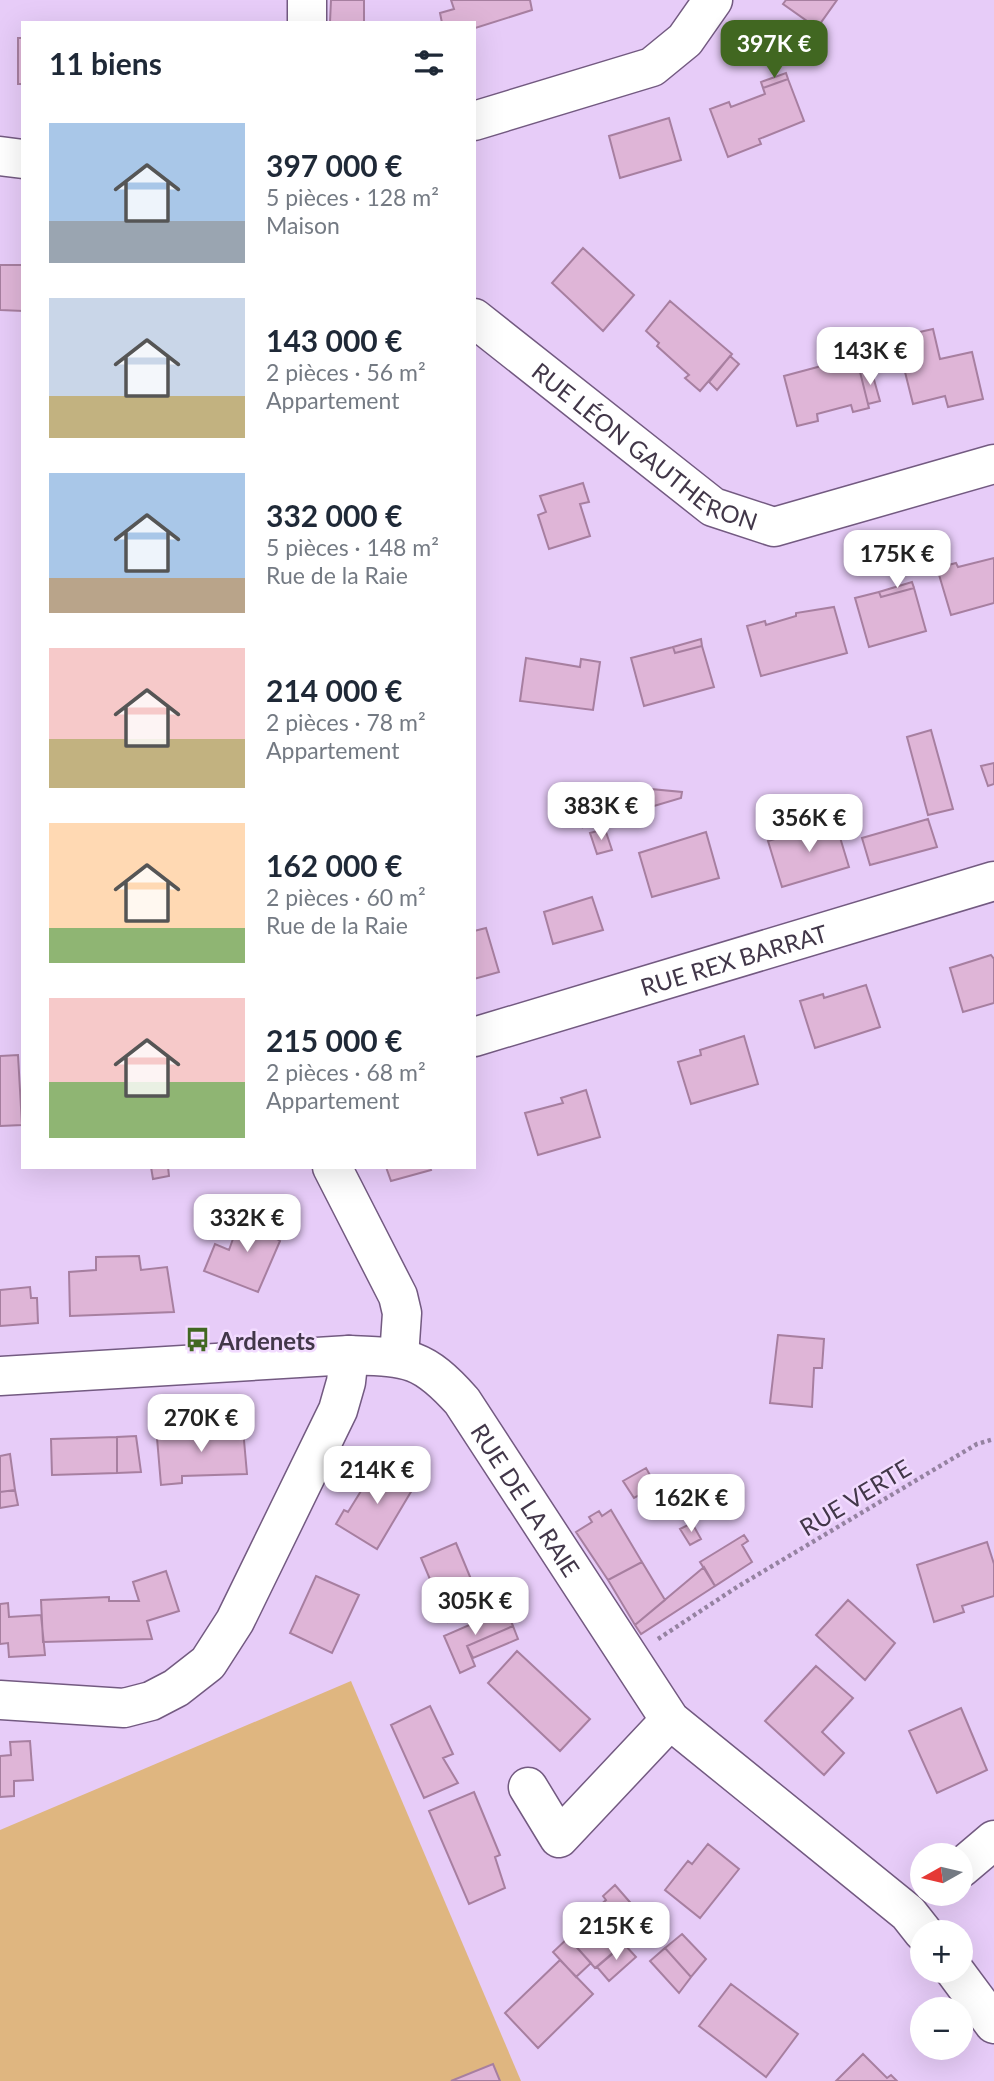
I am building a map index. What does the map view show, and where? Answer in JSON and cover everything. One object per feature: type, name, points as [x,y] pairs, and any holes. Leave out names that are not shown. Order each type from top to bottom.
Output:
[{"type":"street","points":[[307,0],[307,21]]},
{"type":"street","points":[[476,120],[652,67],[685,40],[713,0]]},
{"type":"street","points":[[0,156],[21,159]]},
{"type":"street","name":"RUE LÉON GAUTHERON","points":[[476,320],[713,507],[774,527],[994,464]]},
{"type":"street","name":"RUE REX BARRAT","points":[[476,1036],[994,881]]},
{"type":"street","points":[[333,1169],[398,1296],[402,1313],[399,1357]]},
{"type":"street","points":[[0,1700],[124,1708],[151,1701],[176,1688],[208,1663],[235,1621],[338,1410],[346,1382],[349,1355]]},
{"type":"street","name":"RUE DE LA RAIE","points":[[0,1376],[349,1355],[399,1357],[422,1364],[442,1378],[462,1401],[670,1720],[921,1913]]},
{"type":"street","points":[[528,1787],[559,1839],[670,1720]]},
{"type":"street","points":[[973,1858],[994,1840]]},
{"type":"street","points":[[964,1983],[994,2024]]},
{"type":"path","name":"RUE VERTE","points":[[630,1657],[737,1587],[977,1444],[994,1439]]},
{"type":"shaded area","points":[[351,1681],[521,2081],[0,2081],[0,1830]]},
{"type":"building","points":[[331,0],[364,0],[364,21],[330,21]]},
{"type":"building","points":[[451,0],[530,0],[532,10],[476,28],[476,21],[442,21],[440,13],[454,9]]},
{"type":"building","points":[[786,0],[837,0],[817,28],[783,4]]},
{"type":"building","points":[[18,38],[21,38],[21,84],[18,84]]},
{"type":"building","points":[[786,73],[788,79],[763,88],[761,82]]},
{"type":"building","points":[[788,79],[804,121],[759,139],[761,144],[728,157],[710,109],[729,102],[731,107],[765,94],[763,88]]},
{"type":"building","points":[[669,118],[681,160],[620,178],[609,136]]},
{"type":"building","points":[[583,248],[634,295],[603,331],[552,283]]},
{"type":"building","points":[[0,265],[21,265],[21,311],[0,310]]},
{"type":"building","points":[[670,301],[732,354],[700,391],[685,378],[689,375],[657,346],[659,343],[646,331]]},
{"type":"building","points":[[933,329],[940,359],[972,352],[983,399],[948,407],[945,396],[913,404],[905,372],[910,371],[902,336]]},
{"type":"building","points":[[855,351],[856,359],[868,356],[871,369],[860,372],[869,408],[853,412],[851,405],[817,414],[818,421],[797,426],[784,376],[840,361]]},
{"type":"building","points":[[730,356],[739,364],[717,390],[709,382]]},
{"type":"building","points":[[871,369],[880,401],[868,404],[860,372]]},
{"type":"building","points":[[583,483],[589,502],[580,504],[590,536],[549,549],[538,515],[546,512],[540,496]]},
{"type":"building","points":[[994,558],[994,603],[951,615],[937,568],[956,563],[958,567]]},
{"type":"building","points":[[912,582],[914,588],[881,597],[879,592]]},
{"type":"building","points":[[914,588],[926,631],[869,647],[855,598],[879,592],[881,597]]},
{"type":"building","points":[[834,607],[847,653],[761,676],[747,626],[765,621],[766,625],[796,616],[796,613]]},
{"type":"building","points":[[701,639],[702,646],[675,653],[673,647]]},
{"type":"building","points":[[702,646],[714,687],[644,706],[631,658],[673,647],[675,653]]},
{"type":"building","points":[[526,658],[580,667],[581,659],[600,662],[593,710],[520,701]]},
{"type":"building","points":[[931,730],[953,809],[928,815],[907,737]]},
{"type":"building","points":[[994,763],[994,784],[988,786],[981,766]]},
{"type":"building","points":[[587,783],[682,792],[681,798],[583,827]]},
{"type":"building","points":[[928,819],[937,847],[870,865],[862,838]]},
{"type":"building","points":[[835,821],[849,867],[782,887],[768,841]]},
{"type":"building","points":[[605,829],[612,850],[597,854],[590,833]]},
{"type":"building","points":[[706,832],[719,878],[652,897],[639,853]]},
{"type":"building","points":[[592,897],[603,930],[553,944],[544,912]]},
{"type":"building","points":[[486,928],[499,972],[476,978],[476,930]]},
{"type":"building","points":[[991,955],[994,959],[994,1003],[963,1012],[950,968]]},
{"type":"building","points":[[866,985],[880,1027],[815,1048],[800,1001],[823,994],[824,998]]},
{"type":"building","points":[[744,1036],[758,1084],[691,1104],[678,1062],[701,1055],[700,1050]]},
{"type":"building","points":[[18,1055],[21,1125],[0,1126],[0,1056]]},
{"type":"building","points":[[586,1090],[600,1137],[538,1155],[525,1113],[563,1103],[561,1098]]},
{"type":"building","points":[[151,1169],[168,1169],[169,1176],[153,1179]]},
{"type":"building","points":[[387,1169],[431,1170],[391,1181]]},
{"type":"building","points":[[258,1214],[282,1225],[277,1239],[280,1241],[258,1292],[204,1271],[215,1244],[229,1250],[239,1222],[252,1228]]},
{"type":"building","points":[[139,1256],[141,1270],[167,1267],[174,1312],[70,1316],[69,1272],[96,1270],[96,1257]]},
{"type":"building","points":[[30,1287],[31,1298],[37,1298],[38,1323],[0,1326],[0,1290]]},
{"type":"building","points":[[778,1335],[824,1339],[822,1368],[814,1368],[812,1407],[770,1403]]},
{"type":"building","points":[[209,1428],[210,1431],[243,1429],[247,1474],[182,1476],[182,1483],[161,1485],[157,1438],[180,1436],[180,1429]]},
{"type":"building","points":[[136,1436],[141,1472],[117,1473],[117,1437]]},
{"type":"building","points":[[117,1437],[117,1473],[52,1475],[51,1439]]},
{"type":"building","points":[[10,1454],[15,1490],[0,1492],[0,1456]]},
{"type":"building","points":[[379,1462],[415,1485],[377,1549],[336,1524],[344,1510],[348,1512]]},
{"type":"building","points":[[646,1468],[656,1486],[634,1498],[623,1481]]},
{"type":"building","points":[[15,1490],[18,1505],[0,1508],[0,1492]]},
{"type":"building","points":[[611,1510],[642,1562],[608,1580],[576,1532],[592,1522],[589,1517],[599,1511],[602,1516]]},
{"type":"building","points":[[692,1523],[701,1539],[690,1545],[680,1529]]},
{"type":"building","points":[[744,1535],[748,1541],[742,1545],[752,1562],[715,1586],[700,1562]]},
{"type":"building","points":[[987,1542],[994,1564],[994,1596],[962,1606],[964,1612],[934,1622],[917,1565]]},
{"type":"building","points":[[456,1543],[483,1608],[448,1622],[421,1558]]},
{"type":"building","points":[[642,1562],[665,1600],[635,1625],[608,1580]]},
{"type":"building","points":[[704,1567],[715,1586],[641,1634],[635,1625]]},
{"type":"building","points":[[166,1571],[179,1611],[147,1621],[152,1639],[43,1642],[41,1600],[109,1597],[109,1601],[139,1601],[133,1582]]},
{"type":"building","points":[[316,1576],[359,1595],[332,1653],[290,1633]]},
{"type":"building","points":[[848,1600],[895,1643],[865,1680],[816,1635]]},
{"type":"building","points":[[8,1603],[9,1617],[41,1615],[45,1655],[9,1657],[8,1643],[0,1644],[0,1604]]},
{"type":"building","points":[[506,1609],[513,1626],[467,1646],[475,1666],[460,1673],[444,1636]]},
{"type":"building","points":[[513,1626],[518,1639],[473,1658],[467,1646]]},
{"type":"building","points":[[517,1651],[590,1719],[560,1751],[488,1683]]},
{"type":"building","points":[[816,1666],[853,1698],[822,1732],[844,1753],[824,1775],[765,1721]]},
{"type":"building","points":[[430,1706],[453,1754],[443,1758],[458,1783],[424,1798],[391,1725]]},
{"type":"building","points":[[961,1708],[987,1770],[937,1793],[909,1731]]},
{"type":"building","points":[[30,1741],[33,1780],[14,1781],[14,1796],[0,1797],[0,1756],[11,1755],[10,1742]]},
{"type":"building","points":[[474,1792],[500,1855],[495,1857],[505,1888],[469,1904],[429,1811]]},
{"type":"building","points":[[708,1844],[739,1869],[700,1918],[665,1890],[688,1861],[692,1864]]},
{"type":"building","points":[[615,1885],[648,1923],[595,1968],[566,1935],[606,1900],[603,1896]]},
{"type":"building","points":[[682,1934],[706,1959],[691,1977],[665,1948]]},
{"type":"building","points":[[568,1938],[591,1963],[576,1977],[553,1952]]},
{"type":"building","points":[[624,1944],[636,1957],[609,1981],[597,1967]]},
{"type":"building","points":[[665,1948],[691,1977],[679,1993],[650,1961]]},
{"type":"building","points":[[560,1960],[593,1994],[538,2048],[505,2013]]},
{"type":"building","points":[[731,1984],[798,2034],[766,2077],[699,2026]]},
{"type":"building","points":[[863,2054],[887,2078],[891,2075],[897,2081],[836,2081]]},
{"type":"building","points":[[493,2064],[500,2081],[451,2081]]},
{"type":"place","name":"Ardenets","points":[[198,1340]]}]
